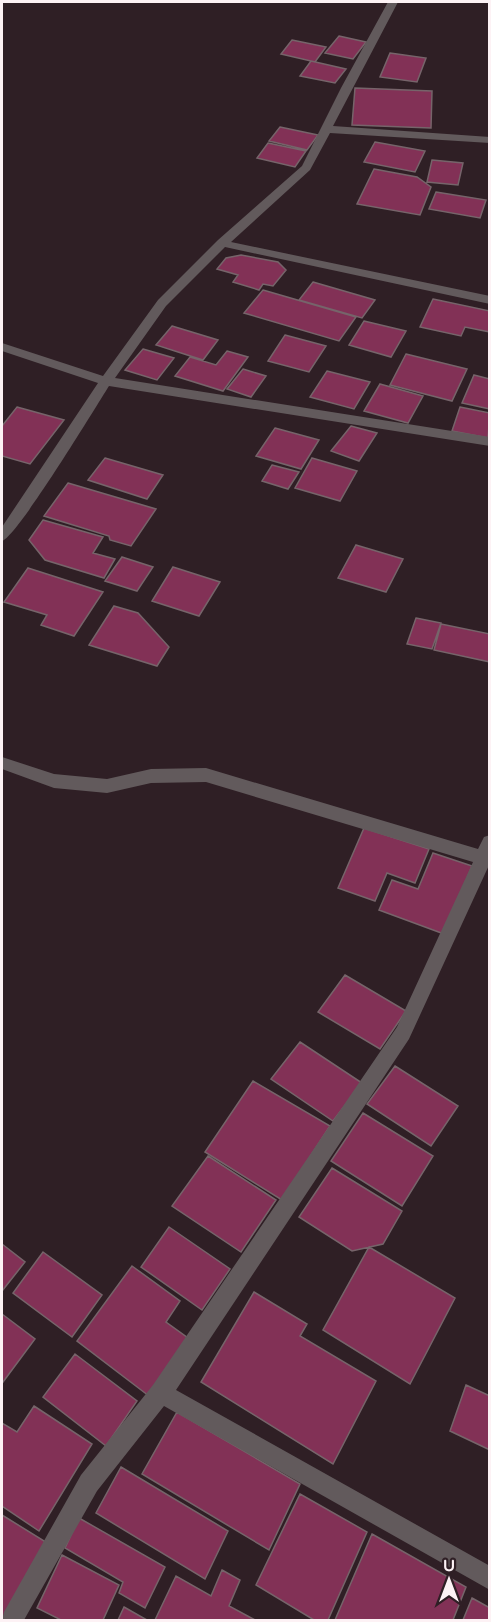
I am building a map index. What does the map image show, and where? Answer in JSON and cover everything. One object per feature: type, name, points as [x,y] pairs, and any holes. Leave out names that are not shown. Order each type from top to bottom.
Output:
[{"type":"street","points":[[2,536],[106,381],[162,303],[222,243],[306,168],[315,156],[326,129],[393,2]]},
{"type":"street","points":[[326,129],[489,140]]},
{"type":"street","points":[[222,243],[293,260],[489,300]]},
{"type":"street","points":[[2,347],[106,381],[489,442]]},
{"type":"street","points":[[2,763],[54,781],[107,786],[151,776],[206,775],[487,850],[403,1033],[161,1393],[89,1483],[12,1620]]},
{"type":"street","points":[[161,1393],[489,1579]]},
{"type":"building","points":[[339,36],[366,42],[353,59],[325,53]]},
{"type":"building","points":[[292,40],[326,47],[315,62],[281,54]]},
{"type":"building","points":[[390,53],[426,58],[417,82],[380,77]]},
{"type":"building","points":[[311,61],[346,69],[335,83],[300,76]]},
{"type":"building","points":[[355,88],[432,91],[431,128],[352,125]]},
{"type":"building","points":[[280,127],[318,135],[307,150],[269,141]]},
{"type":"building","points":[[375,142],[425,151],[415,172],[364,162]]},
{"type":"building","points":[[268,143],[306,151],[295,167],[257,158]]},
{"type":"building","points":[[432,160],[463,163],[458,185],[427,182]]},
{"type":"building","points":[[374,169],[417,177],[431,187],[420,215],[357,204]]},
{"type":"building","points":[[436,192],[486,200],[480,218],[429,209]]},
{"type":"building","points":[[241,255],[278,262],[286,270],[273,286],[263,284],[259,290],[233,282],[238,275],[217,269],[226,258]]},
{"type":"building","points":[[313,282],[375,300],[362,318],[299,300]]},
{"type":"building","points":[[263,290],[356,317],[339,341],[244,313]]},
{"type":"building","points":[[433,299],[490,311],[490,332],[465,327],[461,336],[420,327]]},
{"type":"building","points":[[364,321],[406,331],[391,357],[349,345]]},
{"type":"building","points":[[172,326],[218,340],[203,360],[156,345]]},
{"type":"building","points":[[285,335],[326,346],[309,372],[268,361]]},
{"type":"building","points":[[143,349],[174,358],[157,380],[125,370]]},
{"type":"building","points":[[227,351],[248,357],[223,391],[175,376],[190,357],[216,365]]},
{"type":"building","points":[[406,354],[467,369],[452,401],[390,385]]},
{"type":"building","points":[[243,369],[266,376],[251,397],[227,389]]},
{"type":"building","points":[[327,371],[370,382],[354,409],[310,397]]},
{"type":"building","points":[[474,375],[490,379],[490,409],[462,403]]},
{"type":"building","points":[[380,384],[423,396],[408,423],[364,411]]},
{"type":"building","points":[[17,407],[64,420],[30,464],[2,456],[2,426]]},
{"type":"building","points":[[460,407],[490,413],[488,438],[452,431]]},
{"type":"building","points":[[351,426],[377,433],[359,461],[331,451]]},
{"type":"building","points":[[275,428],[319,440],[301,469],[256,456]]},
{"type":"building","points":[[105,458],[163,475],[147,499],[88,480]]},
{"type":"building","points":[[312,458],[357,471],[340,501],[295,488]]},
{"type":"building","points":[[272,465],[299,472],[288,489],[262,481]]},
{"type":"building","points":[[68,483],[156,509],[131,546],[110,540],[109,536],[44,516]]},
{"type":"building","points":[[43,520],[103,537],[93,553],[115,559],[104,578],[45,560],[29,540]]},
{"type":"building","points":[[356,545],[403,559],[386,592],[338,578]]},
{"type":"building","points":[[122,557],[153,567],[137,591],[105,581]]},
{"type":"building","points":[[173,567],[220,582],[199,616],[152,601]]},
{"type":"building","points":[[28,568],[103,592],[74,636],[41,625],[47,615],[4,602]]},
{"type":"building","points":[[114,606],[138,613],[169,647],[157,666],[89,645]]},
{"type":"building","points":[[416,618],[441,623],[432,649],[407,644]]},
{"type":"building","points":[[441,624],[490,634],[490,662],[434,650]]},
{"type":"building","points":[[364,828],[429,849],[415,883],[387,873],[375,901],[338,888]]},
{"type":"building","points":[[433,853],[472,866],[444,934],[379,910],[392,880],[418,889]]},
{"type":"building","points":[[345,975],[406,1011],[380,1049],[318,1012]]},
{"type":"building","points":[[300,1042],[362,1083],[333,1121],[271,1079]]},
{"type":"building","points":[[395,1066],[458,1106],[431,1146],[367,1104]]},
{"type":"building","points":[[253,1081],[330,1126],[282,1200],[205,1152]]},
{"type":"building","points":[[363,1113],[433,1156],[402,1206],[331,1161]]},
{"type":"building","points":[[208,1156],[276,1200],[241,1252],[172,1206]]},
{"type":"building","points":[[332,1168],[402,1211],[383,1244],[352,1251],[299,1217]]},
{"type":"building","points":[[169,1227],[230,1269],[202,1310],[141,1267]]},
{"type":"building","points":[[2,1244],[25,1262],[2,1291]]},
{"type":"building","points":[[369,1247],[455,1298],[410,1384],[323,1330]]},
{"type":"building","points":[[43,1252],[102,1295],[72,1337],[13,1293]]},
{"type":"building","points":[[132,1266],[180,1301],[166,1322],[188,1338],[149,1396],[77,1341]]},
{"type":"building","points":[[254,1292],[307,1324],[300,1336],[376,1381],[333,1464],[201,1382]]},
{"type":"building","points":[[2,1314],[35,1339],[3,1382],[2,1380]]},
{"type":"building","points":[[75,1354],[137,1401],[106,1446],[43,1397]]},
{"type":"building","points":[[466,1385],[490,1396],[490,1450],[450,1431]]},
{"type":"building","points":[[34,1406],[92,1444],[39,1531],[2,1506],[2,1423],[17,1432]]},
{"type":"building","points":[[177,1412],[300,1484],[269,1550],[142,1474]]},
{"type":"building","points":[[121,1467],[228,1531],[205,1579],[96,1513]]},
{"type":"building","points":[[300,1494],[367,1532],[328,1620],[314,1620],[256,1585]]},
{"type":"building","points":[[2,1515],[49,1544],[6,1620],[2,1620]]},
{"type":"building","points":[[79,1518],[165,1567],[145,1608],[119,1593],[123,1582],[65,1548]]},
{"type":"building","points":[[372,1534],[466,1587],[453,1620],[335,1620]]},
{"type":"building","points":[[62,1555],[119,1585],[103,1620],[61,1620],[37,1608]]},
{"type":"building","points":[[222,1570],[240,1580],[229,1606],[255,1620],[155,1620],[176,1576],[211,1596]]},
{"type":"building","points":[[472,1598],[490,1608],[490,1620],[463,1620]]},
{"type":"building","points":[[124,1607],[147,1620],[118,1620]]}]
